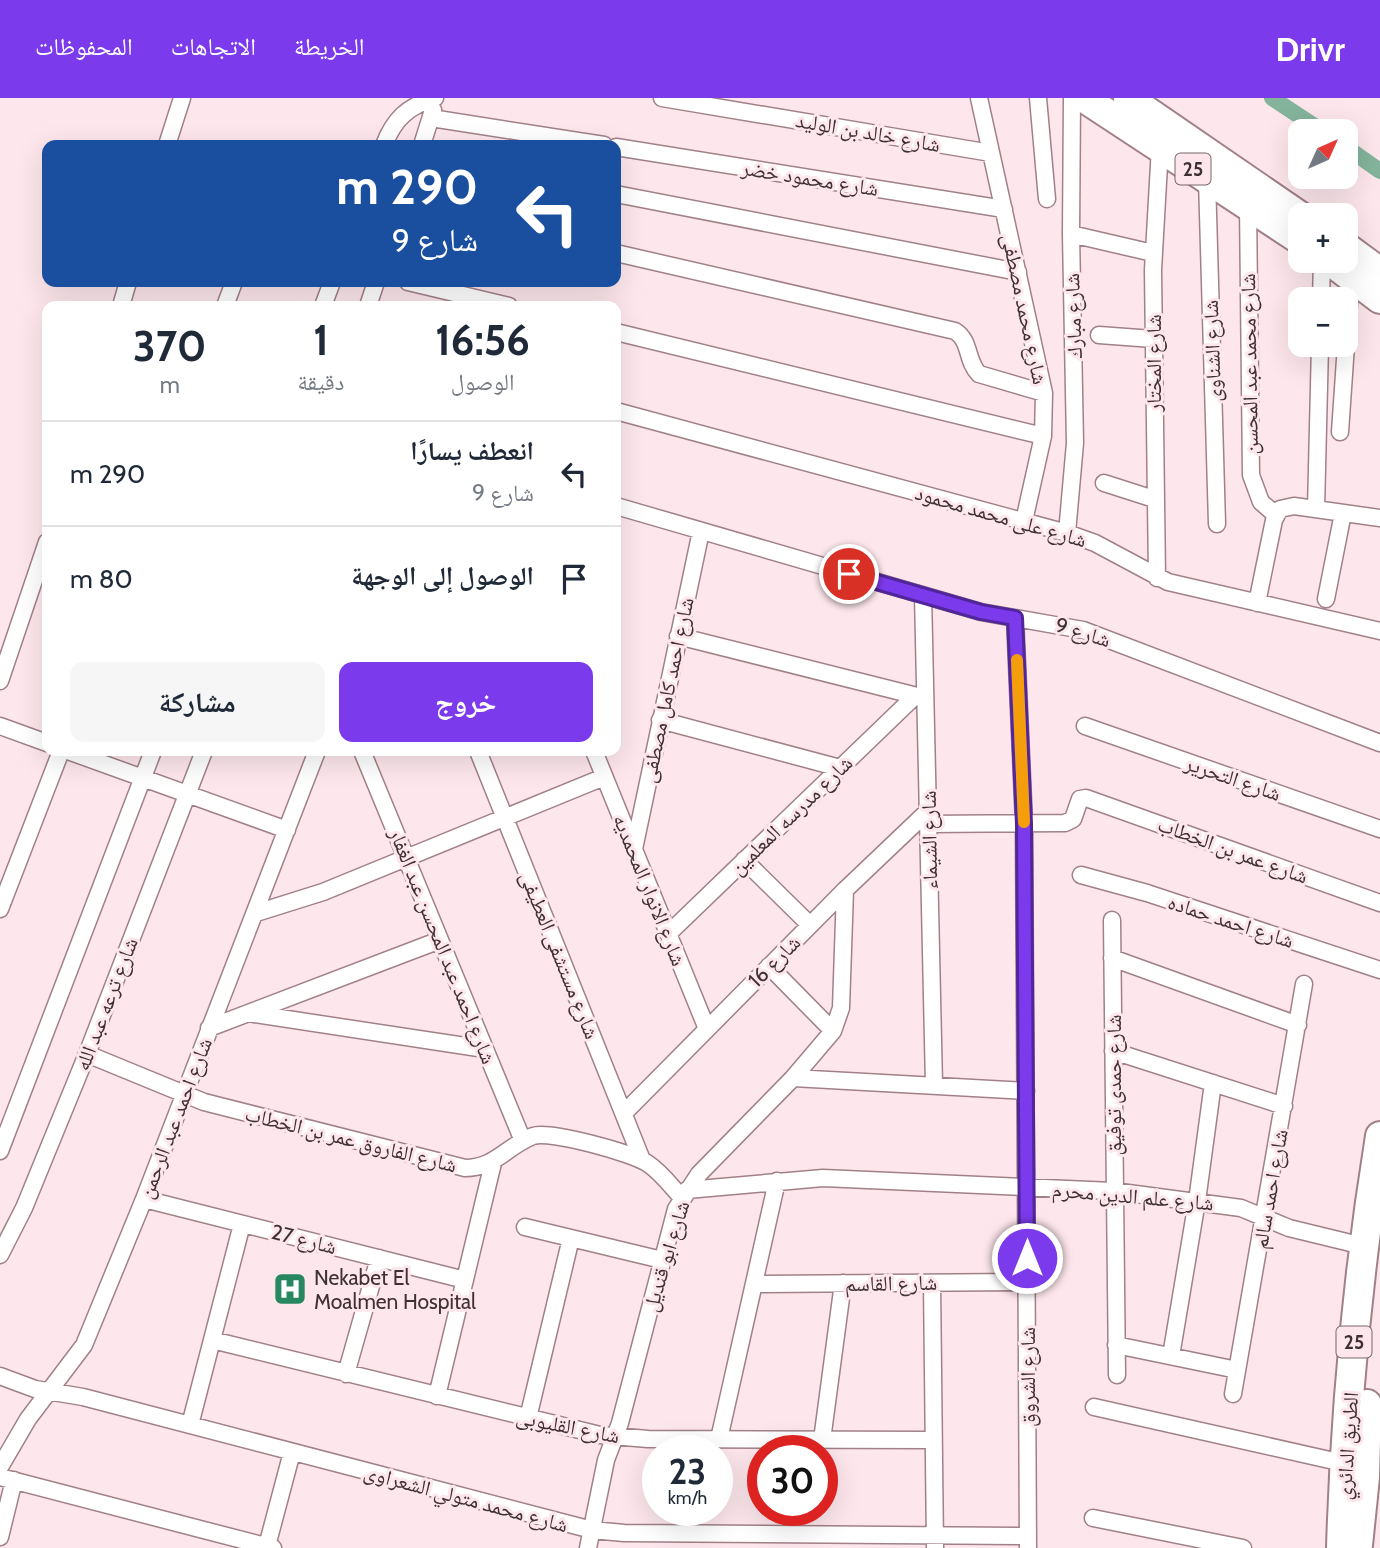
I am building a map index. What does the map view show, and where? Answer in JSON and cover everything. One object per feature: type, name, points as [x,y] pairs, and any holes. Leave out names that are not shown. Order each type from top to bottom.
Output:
[{"type":"highway","name":"25","points":[[1084,98],[1126,106],[1288,208]]},
{"type":"highway","name":"25","points":[[1126,106],[1160,147],[1288,232]]},
{"type":"highway","points":[[1358,266],[1380,272]]},
{"type":"highway","points":[[1354,273],[1380,299]]},
{"type":"highway","name":"الطريق الدائري","points":[[1358,1548],[1352,1497],[1351,1456],[1380,1136]]},
{"type":"highway","name":"الطريق الدائري","points":[[1341,1548],[1352,1497]]},
{"type":"street","points":[[169,140],[183,98]]},
{"type":"street","points":[[424,140],[436,98]]},
{"type":"street","points":[[386,140],[396,120],[406,111],[436,98]]},
{"type":"street","name":"شارع خالد بن الوليد","points":[[662,98],[991,153]]},
{"type":"street","name":"شارع محمد مصطفى","points":[[979,98],[1044,393],[1042,436],[1024,521]]},
{"type":"street","points":[[1038,98],[1047,199]]},
{"type":"street","name":"شارع مبارك","points":[[1067,533],[1076,443],[1070,234],[1072,98]]},
{"type":"street","points":[[431,118],[572,140]]},
{"type":"street","name":"شارع المختار","points":[[1157,578],[1153,253],[1160,147]]},
{"type":"street","name":"شارع محمود خضر","points":[[621,148],[1004,209]]},
{"type":"street","name":"شارع الشناوى","points":[[1208,179],[1217,524]]},
{"type":"street","points":[[621,195],[1018,272]]},
{"type":"street","name":"شارع محمد عبد المحسن","points":[[1248,205],[1251,475],[1261,502],[1276,514]]},
{"type":"street","points":[[1070,234],[1153,253]]},
{"type":"street","points":[[621,254],[956,331],[966,341],[971,364],[979,373],[1044,393]]},
{"type":"street","points":[[429,287],[488,301]]},
{"type":"street","points":[[621,333],[1042,436]]},
{"type":"street","points":[[1099,335],[1153,340]]},
{"type":"street","points":[[1316,509],[1320,357]]},
{"type":"street","points":[[1340,432],[1345,357]]},
{"type":"street","name":"شارع على محمد محمود","points":[[621,412],[1067,533],[1102,546],[1157,578],[1380,631]]},
{"type":"street","points":[[1104,483],[1154,499]]},
{"type":"street","points":[[1257,603],[1276,514],[1287,506],[1380,518]]},
{"type":"street","name":"شارع 9","points":[[621,510],[981,612],[1083,630],[1380,743]]},
{"type":"street","points":[[1326,599],[1343,513]]},
{"type":"street","name":"شارع احمد كامل مصطفى","points":[[634,849],[701,531]]},
{"type":"street","points":[[0,681],[42,557]]},
{"type":"street","name":"شارع الشيماء","points":[[923,595],[919,697],[928,818],[934,1085]]},
{"type":"street","name":"شارع الشروق","points":[[1015,618],[1024,824],[1028,1545]]},
{"type":"street","points":[[678,636],[919,697]]},
{"type":"street","name":"شارع مدرسه المعلمين","points":[[668,934],[840,768],[919,697]]},
{"type":"street","points":[[660,720],[840,768]]},
{"type":"street","points":[[0,726],[42,741]]},
{"type":"street","name":"شارع التحرير","points":[[1085,726],[1380,829]]},
{"type":"street","points":[[0,909],[59,756]]},
{"type":"street","points":[[82,756],[287,830]]},
{"type":"street","points":[[0,1151],[151,756]]},
{"type":"street","name":"شارع ترعه عبد الله","points":[[0,1255],[24,1208],[87,1054],[202,756]]},
{"type":"street","name":"شارع احمد عبد الرحمن","points":[[0,1467],[28,1419],[84,1345],[144,1199],[315,756]]},
{"type":"street","name":"شارع احمد عبد المحسن عبد الغفار","points":[[364,756],[523,1141]]},
{"type":"street","name":"شارع مستشفى العطيفى","points":[[480,756],[642,1160]]},
{"type":"street","name":"شارع الانوار المحمديه","points":[[596,756],[707,1029]]},
{"type":"street","points":[[256,913],[323,892],[604,777]]},
{"type":"street","name":"شارع عمر بن الخطاب","points":[[1024,824],[1070,822],[1080,799],[1086,798],[1380,903]]},
{"type":"street","points":[[928,818],[1024,824]]},
{"type":"street","name":"شارع 16","points":[[624,1113],[845,890],[928,818]]},
{"type":"street","points":[[744,860],[810,925]]},
{"type":"street","name":"شارع احمد حماده","points":[[1081,875],[1168,900],[1380,970]]},
{"type":"street","name":"شارع ابو قنديل","points":[[588,1548],[606,1460],[615,1437],[662,1260],[684,1194],[793,1078],[833,1031],[841,1009],[845,890]]},
{"type":"street","name":"شارع حمدى توفيق","points":[[1112,920],[1117,1375]]},
{"type":"street","points":[[209,1028],[440,940]]},
{"type":"street","points":[[1112,958],[1298,1025]]},
{"type":"street","points":[[769,966],[833,1031]]},
{"type":"street","name":"شارع احمد سالم","points":[[1233,1394],[1304,984]]},
{"type":"street","points":[[252,1013],[485,1049]]},
{"type":"street","points":[[1113,1051],[1284,1106]]},
{"type":"street","name":"شارع الفاروق عمر بن الخطاب","points":[[87,1054],[183,1095],[225,1108],[466,1168],[493,1163]]},
{"type":"street","points":[[793,1078],[1026,1091]]},
{"type":"street","points":[[1171,1356],[1213,1083]]},
{"type":"street","points":[[437,1396],[493,1163],[523,1141],[549,1135],[642,1160],[684,1194]]},
{"type":"street","name":"شارع علم الدين محرم","points":[[684,1194],[777,1181],[822,1178],[1113,1191],[1197,1200],[1241,1208],[1289,1228],[1371,1236]]},
{"type":"street","points":[[720,1435],[777,1181]]},
{"type":"street","name":"شارع 27","points":[[144,1199],[464,1280]]},
{"type":"street","points":[[190,1425],[242,1224]]},
{"type":"street","points":[[525,1227],[662,1260]]},
{"type":"street","points":[[528,1418],[570,1238]]},
{"type":"street","points":[[346,1374],[379,1258]]},
{"type":"street","name":"شارع القاسم","points":[[754,1284],[1027,1282]]},
{"type":"street","points":[[823,1435],[843,1283]]},
{"type":"street","points":[[932,1283],[935,1542]]},
{"type":"street","name":"شارع القليوبى","points":[[212,1340],[528,1418],[615,1437],[642,1438]]},
{"type":"street","points":[[1116,1345],[1237,1370]]},
{"type":"street","name":"شارع محمد متولي الشعراوى","points":[[0,1376],[50,1392],[190,1425],[592,1530],[624,1534],[1028,1545]]},
{"type":"street","points":[[1094,1407],[1351,1456]]},
{"type":"street","name":"شارع القليوبى","points":[[838,1440],[933,1440]]},
{"type":"street","points":[[0,1537],[7,1478],[247,1545],[270,1547],[292,1452]]},
{"type":"street","points":[[1093,1518],[1243,1548]]},
{"type":"waterway","points":[[1272,98],[1304,119]]},
{"type":"waterway","points":[[1358,155],[1380,171]]},
{"type":"slow traffic","points":[[1017,660],[1024,822]]},
{"type":"place","name":"Nekabet El Moalmen Hospital","points":[[290,1289]]},
{"type":"route","points":[[849,574],[981,612],[1015,618],[1024,824],[1027,1258]]}]
